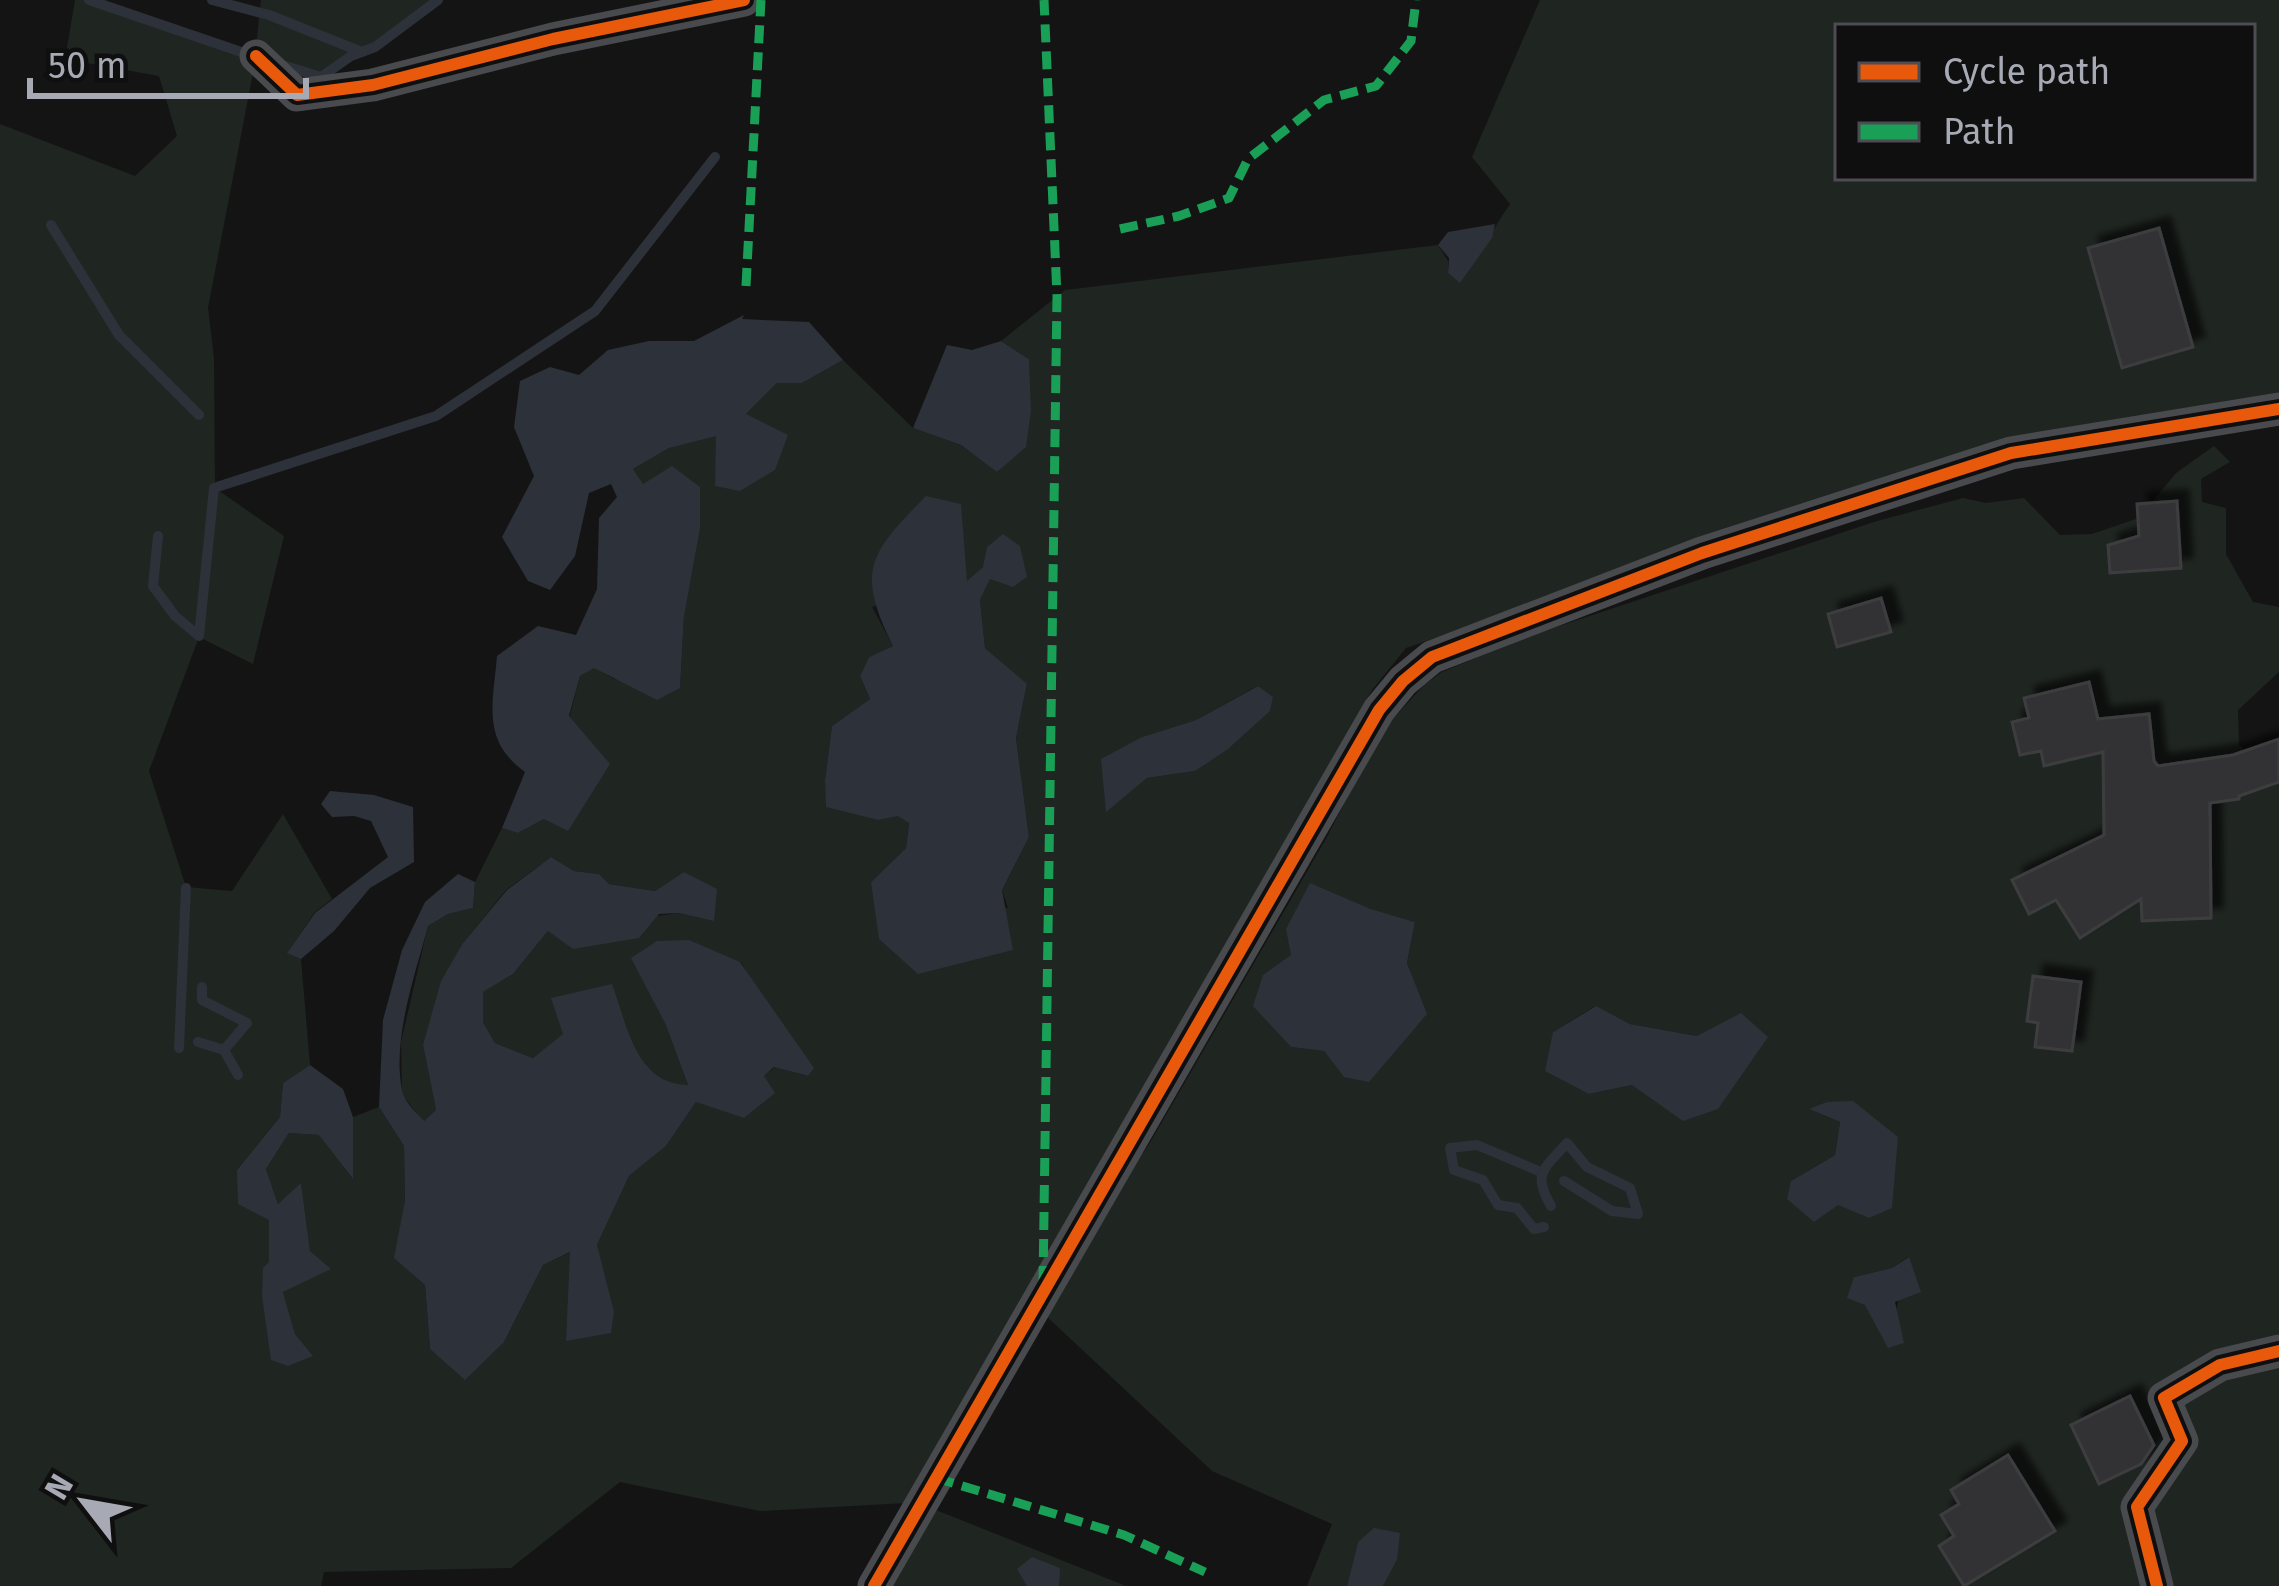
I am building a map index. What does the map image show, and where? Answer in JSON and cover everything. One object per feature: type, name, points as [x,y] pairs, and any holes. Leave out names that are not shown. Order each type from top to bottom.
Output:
[{"type":"street","points":[[256,56],[297,95],[373,85],[554,39],[744,0]]},
{"type":"street","points":[[874,1586],[1379,710],[1403,681],[1432,657],[1535,615],[1702,553],[2011,453],[2279,409]]},
{"type":"street","points":[[2157,1586],[2137,1507],[2182,1441],[2164,1398],[2220,1365],[2279,1351]]},
{"type":"shaded area","points":[[75,0],[89,0],[255,56],[261,0],[438,0],[375,47],[351,56],[321,77],[256,57],[208,308],[214,358],[215,488],[284,536],[253,664],[199,637],[149,771],[186,887],[232,891],[283,814],[332,899],[314,913],[288,952],[301,959],[310,1065],[283,1083],[280,1117],[237,1170],[269,1220],[269,1262],[262,1296],[312,1355],[295,1334],[283,1292],[310,1252],[301,1185],[278,1204],[266,1169],[289,1133],[320,1135],[352,1178],[353,1117],[379,1107],[404,1146],[405,1200],[395,1258],[425,1285],[430,1349],[504,1342],[543,1265],[571,1252],[600,1264],[597,1245],[629,1176],[666,1146],[696,1102],[764,1076],[775,1067],[807,1076],[741,962],[665,1023],[688,1085],[671,1085],[640,1063],[564,1034],[533,1058],[495,1043],[483,1022],[482,992],[513,974],[548,931],[679,913],[714,920],[685,872],[655,891],[609,884],[599,874],[574,871],[551,857],[506,890],[463,943],[423,1045],[436,1110],[423,1122],[402,1094],[401,1042],[428,926],[448,914],[473,908],[475,882],[502,828],[518,833],[544,819],[580,676],[594,667],[614,679],[680,688],[684,616],[643,485],[633,469],[745,415],[777,383],[802,383],[843,360],[913,428],[961,445],[998,472],[1029,359],[1001,341],[1065,290],[1438,245],[1448,261],[1448,273],[1460,282],[1510,204],[1472,157],[1540,0],[2279,0],[2279,406],[2038,440],[1406,648],[1372,690],[1112,1153],[1049,1283],[1148,1146],[1327,837],[1380,733],[1442,672],[1535,634],[1877,521],[1963,498],[1986,503],[2024,498],[2060,535],[2092,534],[2139,518],[2176,473],[2214,446],[2230,462],[2201,479],[2202,502],[2226,508],[2226,554],[2253,602],[2279,607],[2279,672],[2238,710],[2239,745],[2279,778],[2279,1586],[1383,1586],[1397,1560],[1358,1542],[1347,1586],[1307,1586],[1332,1524],[1212,1471],[1045,1315],[906,1503],[760,1511],[620,1482],[511,1568],[324,1572],[321,1586],[0,1586],[0,124],[135,176],[177,136],[159,76],[65,59]],"holes":[[[983,567],[990,578],[980,600],[985,648],[1027,685],[1016,738],[1029,837],[1002,890],[1008,908],[871,882],[906,848],[909,822],[898,815],[878,820],[827,807],[825,780],[832,726],[870,699],[860,676],[869,657],[893,646],[872,607],[967,582]],[[1257,686],[1272,697],[1270,711],[1195,771],[1147,778],[1106,811],[1142,737],[1196,720]],[[1368,908],[1415,922],[1407,963],[1426,1015],[1344,1076],[1324,1051],[1291,1047],[1275,1028],[1263,975]],[[1595,1006],[1630,1024],[1697,1036],[1632,1085],[1589,1094],[1553,1032]],[[1811,1110],[1898,1137],[1869,1218],[1791,1181],[1835,1155],[1840,1122]],[[1908,1257],[1888,1347],[1854,1277],[1892,1268]]]},
{"type":"shaded area","points":[[1495,224],[1492,238],[1460,283],[1448,273],[1449,258],[1438,245],[1448,232]]},
{"type":"shaded area","points":[[744,315],[742,319],[809,322],[843,360],[802,383],[777,383],[746,414],[788,435],[775,470],[740,491],[715,486],[716,436],[669,448],[633,469],[643,484],[672,466],[700,487],[700,528],[684,616],[680,688],[657,700],[594,668],[580,676],[569,716],[610,764],[568,831],[544,819],[518,833],[502,828],[525,772],[511,760],[496,734],[492,705],[497,656],[538,626],[576,635],[597,589],[599,518],[617,497],[611,484],[589,493],[575,556],[550,590],[528,581],[502,537],[534,476],[514,427],[520,381],[550,367],[579,375],[608,350],[649,341],[694,341]]},
{"type":"shaded area","points":[[1001,341],[1029,359],[1031,411],[1026,447],[997,472],[961,445],[913,428],[947,345],[972,350]]},
{"type":"shaded area","points":[[926,496],[961,504],[967,581],[983,567],[987,547],[1003,534],[1020,546],[1027,577],[1013,587],[990,579],[980,600],[985,648],[1027,684],[1016,738],[1029,837],[1002,890],[1013,950],[918,974],[879,939],[871,882],[906,848],[909,823],[898,816],[878,820],[826,807],[825,780],[832,726],[870,699],[860,676],[869,657],[893,646],[874,599],[874,564],[892,533]]},
{"type":"shaded area","points":[[1258,686],[1273,697],[1270,711],[1228,749],[1195,771],[1147,778],[1106,812],[1101,759],[1142,737],[1196,720]]},
{"type":"shaded area","points":[[330,791],[374,795],[413,807],[414,862],[370,888],[334,931],[301,959],[287,953],[315,913],[388,857],[371,821],[332,817],[321,804]]},
{"type":"shaded area","points":[[551,857],[574,871],[599,874],[609,884],[655,891],[684,872],[717,889],[714,921],[659,914],[639,938],[573,949],[548,931],[513,974],[483,992],[483,1022],[495,1043],[533,1058],[563,1034],[551,998],[612,984],[645,1063],[670,1082],[688,1085],[665,1023],[631,958],[657,941],[689,940],[740,962],[814,1068],[808,1076],[774,1067],[764,1076],[775,1093],[744,1118],[696,1102],[666,1146],[629,1176],[597,1245],[614,1312],[611,1333],[566,1341],[570,1252],[543,1265],[504,1342],[465,1380],[430,1349],[425,1285],[394,1258],[405,1200],[404,1146],[379,1107],[383,1020],[402,950],[425,902],[458,874],[475,882],[473,908],[448,914],[428,926],[406,1007],[400,1049],[402,1090],[424,1121],[436,1110],[423,1045],[441,981],[463,943],[507,890]]},
{"type":"shaded area","points":[[1310,883],[1415,922],[1407,963],[1427,1014],[1369,1082],[1344,1077],[1324,1051],[1291,1047],[1253,1006],[1263,975],[1291,955],[1286,929]]},
{"type":"shaded area","points":[[1596,1006],[1630,1024],[1697,1036],[1741,1013],[1768,1037],[1718,1109],[1683,1121],[1632,1085],[1589,1094],[1545,1071],[1553,1032]]},
{"type":"shaded area","points":[[310,1065],[343,1089],[353,1117],[353,1179],[319,1135],[289,1133],[266,1169],[278,1204],[301,1183],[310,1251],[331,1269],[283,1292],[295,1334],[313,1356],[288,1366],[271,1360],[262,1296],[263,1268],[269,1262],[269,1220],[238,1204],[237,1170],[280,1117],[283,1083]]},
{"type":"shaded area","points":[[1853,1101],[1898,1137],[1892,1208],[1869,1218],[1838,1205],[1814,1222],[1787,1199],[1791,1181],[1835,1155],[1840,1122],[1809,1109],[1827,1102]]},
{"type":"shaded area","points":[[1909,1257],[1921,1292],[1895,1302],[1904,1343],[1888,1348],[1865,1305],[1847,1298],[1854,1277],[1892,1268]]},
{"type":"shaded area","points":[[931,1508],[1126,1586],[1059,1586],[1059,1568],[1027,1586],[886,1586]]},
{"type":"shaded area","points":[[1374,1528],[1400,1533],[1397,1560],[1383,1586],[1347,1586],[1358,1542]]},
{"type":"shaded area","points":[[1032,1557],[1060,1568],[1059,1586],[1027,1586],[1017,1569]]},
{"type":"building","points":[[2159,228],[2193,347],[2122,368],[2088,248]]},
{"type":"building","points":[[2177,501],[2181,568],[2110,573],[2108,545],[2139,536],[2137,504]]},
{"type":"building","points":[[1881,598],[1891,632],[1837,647],[1828,614]]},
{"type":"building","points":[[2089,682],[2098,719],[2149,714],[2158,766],[2233,755],[2279,739],[2279,782],[2239,799],[2210,803],[2211,918],[2142,921],[2141,899],[2080,938],[2056,900],[2029,914],[2012,880],[2104,835],[2103,752],[2044,766],[2041,751],[2020,755],[2012,722],[2029,718],[2024,698]]},
{"type":"building","points":[[2033,976],[2081,982],[2072,1051],[2035,1047],[2038,1023],[2027,1021]]},
{"type":"building","points":[[2130,1396],[2154,1445],[2141,1464],[2099,1484],[2071,1425]]},
{"type":"building","points":[[2008,1455],[2055,1531],[1964,1586],[1939,1546],[1954,1536],[1941,1515],[1959,1504],[1951,1490]]},
{"type":"waterway","points":[[89,0],[250,55]]},
{"type":"waterway","points":[[212,0],[269,15],[362,52]]},
{"type":"waterway","points":[[279,64],[321,77],[351,56],[375,47],[438,0]]},
{"type":"waterway","points":[[158,536],[153,586],[175,616],[199,636],[214,488],[436,416],[595,311],[715,157]]},
{"type":"waterway","points":[[51,225],[119,335],[199,415]]},
{"type":"waterway","points":[[179,1048],[186,888]]},
{"type":"waterway","points":[[198,1042],[224,1050],[247,1023],[202,1000],[202,987]]},
{"type":"waterway","points":[[224,1050],[238,1075]]},
{"type":"waterway","points":[[1551,1206],[1542,1186],[1543,1172],[1567,1143],[1587,1167],[1630,1188],[1638,1214],[1612,1211],[1564,1181]]},
{"type":"waterway","points":[[1541,1172],[1477,1145],[1450,1148],[1454,1170],[1483,1180],[1498,1205],[1517,1208],[1534,1229],[1544,1227]]},
{"type":"marked path","points":[[746,286],[761,0]]},
{"type":"marked path","points":[[1043,1284],[1057,296],[1044,0]]},
{"type":"marked path","points":[[1120,229],[1179,216],[1229,198],[1248,159],[1324,100],[1376,86],[1411,41],[1416,0]]},
{"type":"marked path","points":[[936,1478],[1124,1535],[1205,1572]]},
{"type":"cycle path","points":[[256,56],[297,95],[373,85],[553,39],[744,0]]},
{"type":"cycle path","points":[[874,1586],[1379,710],[1403,681],[1432,657],[1702,553],[2011,453],[2279,409]]},
{"type":"cycle path","points":[[2157,1586],[2137,1507],[2182,1441],[2164,1398],[2220,1365],[2279,1351]]}]
